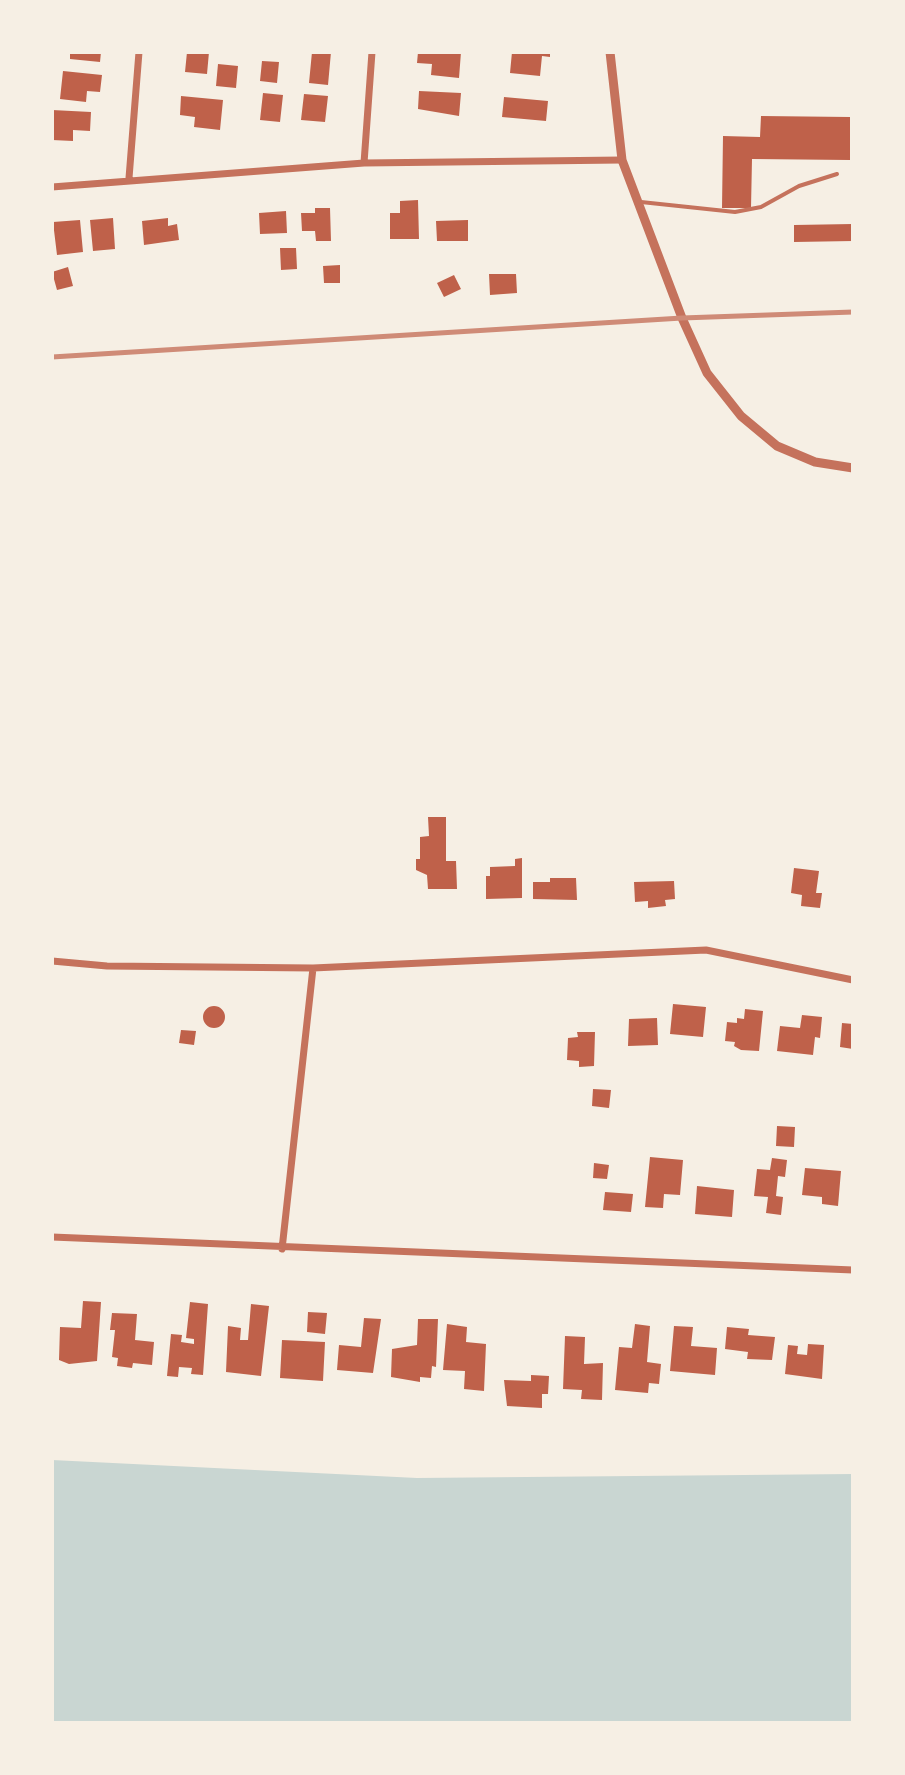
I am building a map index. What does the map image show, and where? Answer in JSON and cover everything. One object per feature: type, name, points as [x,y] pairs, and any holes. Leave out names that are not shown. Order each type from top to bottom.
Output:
[{"type":"street","points":[[129,178],[139,52]]},
{"type":"street","points":[[364,163],[372,52]]},
{"type":"street","points":[[610,52],[622,160],[696,352],[707,373],[741,416],[777,446],[815,462],[853,468]]},
{"type":"street","points":[[52,187],[129,178],[364,163],[622,160]]},
{"type":"street","points":[[52,961],[107,966],[313,968],[706,950],[853,980]]},
{"type":"street","points":[[282,1249],[313,968]]},
{"type":"street","points":[[52,1237],[282,1249],[853,1270]]},
{"type":"lane","points":[[638,202],[735,212],[761,207],[799,186],[837,174]]},
{"type":"shaded area","points":[[52,1460],[417,1478],[853,1474],[853,1723],[52,1723]]},
{"type":"building","points":[[70,52],[101,52],[100,62],[70,59]]},
{"type":"building","points":[[187,52],[209,52],[207,74],[185,72]]},
{"type":"building","points":[[312,52],[331,52],[328,85],[309,83]]},
{"type":"building","points":[[418,52],[461,52],[459,78],[431,75],[432,64],[417,63]]},
{"type":"building","points":[[512,52],[550,52],[550,57],[542,56],[540,76],[510,73]]},
{"type":"building","points":[[262,61],[279,62],[277,83],[260,81]]},
{"type":"building","points":[[218,64],[238,66],[236,88],[216,86]]},
{"type":"building","points":[[63,71],[102,75],[100,92],[87,91],[86,102],[60,99]]},
{"type":"building","points":[[419,91],[461,93],[459,116],[418,109]]},
{"type":"building","points":[[263,93],[283,95],[280,122],[260,120]]},
{"type":"building","points":[[304,94],[328,96],[325,122],[301,120]]},
{"type":"building","points":[[181,96],[223,100],[220,130],[194,127],[195,117],[180,115]]},
{"type":"building","points":[[504,97],[548,101],[546,121],[502,117]]},
{"type":"building","points":[[52,110],[91,112],[90,131],[73,130],[73,141],[52,140]]},
{"type":"building","points":[[761,116],[850,117],[850,160],[752,159],[751,208],[722,208],[723,136],[760,137]]},
{"type":"building","points":[[418,200],[419,239],[390,239],[390,213],[400,213],[400,201]]},
{"type":"building","points":[[315,208],[330,208],[331,241],[316,241],[315,231],[302,231],[301,213],[315,213]]},
{"type":"building","points":[[286,211],[287,233],[260,234],[259,213]]},
{"type":"building","points":[[113,218],[115,249],[93,251],[90,220]]},
{"type":"building","points":[[168,218],[168,226],[177,224],[179,240],[144,245],[142,221]]},
{"type":"building","points":[[80,220],[83,252],[57,255],[53,222]]},
{"type":"building","points":[[468,220],[468,241],[437,241],[436,221]]},
{"type":"building","points":[[853,224],[853,241],[794,242],[794,225]]},
{"type":"building","points":[[280,248],[296,248],[297,269],[281,270]]},
{"type":"building","points":[[340,265],[340,283],[324,283],[323,266]]},
{"type":"building","points":[[68,267],[73,286],[57,290],[52,272]]},
{"type":"building","points":[[489,274],[516,274],[517,293],[490,295]]},
{"type":"building","points":[[454,275],[461,289],[444,297],[437,283]]},
{"type":"building","points":[[428,817],[446,817],[446,861],[456,861],[457,889],[428,889],[427,875],[416,870],[416,859],[420,859],[420,837],[429,836]]},
{"type":"building","points":[[522,858],[522,898],[486,899],[486,876],[490,876],[490,867],[515,866],[515,859]]},
{"type":"building","points":[[794,868],[819,871],[816,893],[822,893],[820,908],[801,906],[802,895],[791,893]]},
{"type":"building","points":[[550,878],[576,878],[577,900],[533,899],[533,882],[550,882]]},
{"type":"building","points":[[674,881],[675,899],[665,900],[666,906],[648,908],[648,901],[635,902],[634,882]]},
{"type":"building","points":[[673,1004],[706,1007],[703,1037],[670,1034]]},
{"type":"building","points":[[214,1006],[225,1017],[214,1028],[203,1017]]},
{"type":"building","points":[[745,1009],[763,1011],[759,1051],[741,1050],[734,1046],[735,1042],[725,1041],[727,1022],[737,1023],[737,1018],[744,1019]]},
{"type":"building","points":[[802,1015],[822,1017],[820,1038],[815,1037],[813,1055],[777,1051],[780,1026],[800,1028]]},
{"type":"building","points":[[657,1018],[658,1045],[628,1046],[629,1019]]},
{"type":"building","points":[[842,1023],[853,1024],[853,1049],[840,1047]]},
{"type":"building","points":[[181,1030],[196,1031],[194,1045],[179,1043]]},
{"type":"building","points":[[577,1032],[595,1032],[594,1066],[579,1067],[579,1061],[567,1060],[568,1038],[578,1037]]},
{"type":"building","points":[[593,1089],[611,1090],[609,1108],[592,1106]]},
{"type":"building","points":[[777,1126],[795,1127],[794,1147],[776,1146]]},
{"type":"building","points":[[650,1157],[683,1160],[680,1195],[664,1194],[663,1208],[645,1207]]},
{"type":"building","points":[[772,1158],[787,1160],[785,1177],[778,1176],[776,1196],[783,1197],[781,1215],[766,1213],[768,1197],[754,1196],[757,1169],[770,1170]]},
{"type":"building","points":[[594,1163],[609,1165],[607,1179],[593,1178]]},
{"type":"building","points":[[805,1168],[841,1171],[838,1206],[822,1204],[822,1197],[802,1195]]},
{"type":"building","points":[[697,1186],[734,1190],[732,1217],[695,1214]]},
{"type":"building","points":[[605,1192],[633,1194],[631,1212],[603,1210]]},
{"type":"building","points":[[83,1301],[101,1302],[97,1361],[69,1364],[59,1360],[60,1327],[81,1328]]},
{"type":"building","points":[[190,1302],[208,1304],[203,1375],[191,1374],[192,1368],[179,1367],[178,1377],[167,1376],[171,1334],[182,1335],[181,1342],[194,1344],[194,1339],[186,1338]]},
{"type":"building","points":[[251,1304],[269,1306],[261,1376],[226,1372],[228,1326],[241,1328],[240,1340],[248,1340]]},
{"type":"building","points":[[308,1312],[327,1313],[325,1334],[307,1332]]},
{"type":"building","points":[[112,1313],[137,1314],[135,1340],[154,1342],[152,1365],[133,1363],[132,1368],[117,1366],[118,1358],[112,1357],[115,1330],[110,1330]]},
{"type":"building","points":[[364,1318],[381,1319],[373,1373],[337,1370],[339,1345],[361,1347]]},
{"type":"building","points":[[418,1319],[438,1319],[436,1367],[432,1366],[431,1378],[420,1377],[420,1382],[391,1377],[392,1349],[417,1345]]},
{"type":"building","points":[[447,1324],[467,1327],[466,1342],[486,1344],[484,1391],[464,1389],[465,1371],[443,1370]]},
{"type":"building","points":[[635,1324],[650,1326],[647,1362],[661,1364],[659,1384],[649,1383],[648,1393],[615,1390],[619,1347],[632,1348]]},
{"type":"building","points":[[674,1326],[693,1327],[691,1346],[717,1348],[715,1375],[670,1371]]},
{"type":"building","points":[[727,1327],[749,1329],[748,1335],[775,1337],[772,1360],[747,1359],[748,1352],[725,1349]]},
{"type":"building","points":[[565,1336],[585,1337],[584,1364],[603,1363],[602,1400],[581,1399],[582,1390],[563,1389]]},
{"type":"building","points":[[282,1340],[325,1342],[323,1381],[280,1378]]},
{"type":"building","points":[[808,1344],[824,1345],[822,1379],[785,1374],[788,1345],[798,1346],[797,1354],[807,1355]]},
{"type":"building","points":[[531,1375],[549,1376],[548,1394],[542,1394],[542,1408],[507,1406],[504,1380],[531,1381]]},
{"type":"railway","points":[[52,357],[682,318],[853,312]]}]
